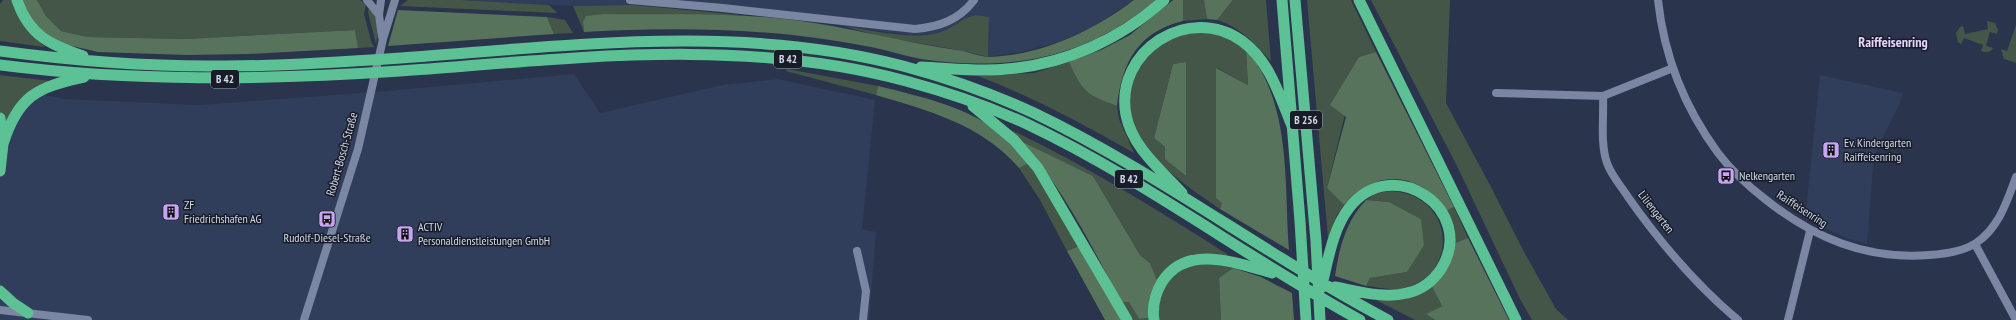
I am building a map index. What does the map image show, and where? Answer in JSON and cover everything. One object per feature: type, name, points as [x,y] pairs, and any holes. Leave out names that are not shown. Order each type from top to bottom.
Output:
[{"type":"highway","points":[[17,0],[28,23],[46,42],[97,61]]},
{"type":"highway","points":[[903,66],[989,70],[1042,63],[1076,53],[1110,38],[1137,22],[1164,0]]},
{"type":"highway","name":"B 256","points":[[1282,0],[1300,221],[1306,320]]},
{"type":"highway","name":"B 256","points":[[1295,0],[1316,240],[1323,289],[1320,320]]},
{"type":"highway","points":[[1359,0],[1516,320]]},
{"type":"highway","points":[[1192,203],[1142,149],[1135,139],[1126,116],[1126,90],[1132,69],[1145,50],[1153,43],[1171,33],[1191,27],[1210,28],[1222,31],[1238,38],[1252,49],[1266,68],[1292,126]]},
{"type":"highway","name":"B 42","points":[[0,51],[97,61],[226,66],[399,58],[562,46],[698,41],[772,44],[831,51],[903,66],[964,85],[1031,112],[1104,150],[1192,203],[1323,289],[1388,320]]},
{"type":"highway","name":"B 42","points":[[0,64],[95,75],[176,79],[288,78],[606,56],[712,54],[794,60],[834,65],[901,79],[965,100],[1028,124],[1096,160],[1284,276],[1360,320]]},
{"type":"highway","points":[[3,144],[12,120],[19,109],[35,93],[54,83],[95,75]]},
{"type":"highway","points":[[965,100],[1004,130],[1031,159],[1054,195],[1127,320]]},
{"type":"highway","points":[[0,118],[3,144],[0,171]]},
{"type":"highway","points":[[1386,185],[1411,187],[1422,192],[1439,208],[1449,230],[1450,241],[1444,264],[1429,283],[1407,293],[1384,294],[1323,289],[1332,245],[1341,223],[1350,207],[1364,194],[1386,185]]},
{"type":"highway","points":[[1154,320],[1153,305],[1160,286],[1170,272],[1188,261],[1214,259],[1284,276]]},
{"type":"highway","points":[[0,291],[12,303],[28,313]]},
{"type":"street","points":[[367,0],[379,15]]},
{"type":"street","name":"Robert-Bosch-Straße","points":[[381,0],[379,15],[383,40]]},
{"type":"street","name":"Robert-Bosch-Straße","points":[[304,320],[358,149],[383,40],[395,0]]},
{"type":"street","points":[[630,0],[723,8],[915,29],[935,27],[945,24],[963,12],[974,0]]},
{"type":"street","name":"Raiffeisenring","points":[[1658,0],[1664,38],[1673,68],[1684,96],[1718,153],[1752,188],[1782,213],[1810,231],[1847,246],[1879,254],[1898,256],[1940,254],[1976,244]]},
{"type":"street","points":[[1496,93],[1603,96],[1673,68]]},
{"type":"street","name":"Liliengarten","points":[[1603,96],[1604,151],[1607,164],[1612,173],[1640,213],[1677,259],[1708,293],[1738,320]]},
{"type":"street","points":[[2016,177],[2003,210],[1996,223],[1976,244],[2012,305],[2016,320]]},
{"type":"street","points":[[1788,320],[1810,231]]},
{"type":"street","points":[[857,251],[866,291],[863,320]]},
{"type":"street","points":[[0,310],[88,320]]},
{"type":"shaded area","points":[[461,0],[1134,0],[1092,27],[1059,42],[1022,52],[988,57],[989,17],[969,16],[960,24],[937,34],[909,35],[792,19],[675,8],[633,5],[573,6]]},
{"type":"shaded area","points":[[574,74],[600,113],[723,85],[778,79],[875,100],[862,229],[876,232],[869,320],[0,320],[0,86],[64,99],[200,105],[375,92]]},
{"type":"shaded area","points":[[1820,75],[1903,93],[1899,105],[1874,155],[1867,244],[1846,238],[1805,219]]},
{"type":"green space","points":[[3,0],[14,0],[37,40],[45,47],[0,41],[0,4]]},
{"type":"green space","points":[[22,0],[37,0],[46,16],[61,31],[88,37],[185,39],[355,30],[358,48],[248,54],[187,55],[98,52],[55,42],[32,22]]},
{"type":"green space","points":[[37,0],[360,0],[366,4],[364,14],[372,44],[375,47],[358,48],[355,30],[185,39],[88,37],[61,31],[46,16]]},
{"type":"green space","points":[[408,0],[461,0],[549,5],[557,13],[400,6]]},
{"type":"green space","points":[[1134,0],[1156,0],[1129,20],[1102,36],[1074,48],[1016,62],[985,64],[954,63],[921,59],[852,43],[803,36],[767,33],[688,29],[584,32],[583,22],[586,16],[604,14],[699,14],[771,17],[835,27],[990,57],[1029,52],[1066,39],[1102,22]]},
{"type":"green space","points":[[1173,0],[1183,0],[1183,21],[1167,26],[1154,33],[1135,51],[1123,76],[1117,106],[1092,95],[1082,86],[1069,62],[1101,50],[1130,35]]},
{"type":"green space","points":[[1183,0],[1204,0],[1207,19],[1183,21]]},
{"type":"green space","points":[[1204,0],[1233,0],[1217,20],[1207,19]]},
{"type":"green space","points":[[1233,0],[1266,0],[1271,61],[1240,31],[1217,20]]},
{"type":"green space","points":[[1307,0],[1351,0],[1376,52],[1359,57],[1327,188],[1344,205],[1337,215],[1328,238]]},
{"type":"green space","points":[[1371,0],[1450,0],[1446,103],[1523,250],[1556,309],[1568,320],[1532,320],[1520,299],[1457,166]]},
{"type":"green space","points":[[633,5],[741,15],[583,22],[584,32],[573,6]]},
{"type":"green space","points":[[369,8],[375,16],[377,25],[378,34],[376,44],[368,12]]},
{"type":"green space","points":[[398,10],[547,17],[554,34],[388,46]]},
{"type":"green space","points":[[976,15],[989,17],[988,57],[964,51],[883,37],[843,26],[890,34],[927,35],[949,29],[967,18]]},
{"type":"green space","points":[[547,17],[565,20],[573,33],[554,34]]},
{"type":"green space","points":[[1987,21],[1995,23],[1998,30],[1997,34],[1990,32],[1986,46],[1993,48],[1991,51],[1981,51],[1983,45],[1964,38],[1961,44],[1958,42],[1956,33],[1960,27],[1963,26],[1965,34],[1988,29]]},
{"type":"green space","points":[[2016,25],[2016,63],[2004,59],[2001,49],[2007,51]]},
{"type":"green space","points":[[1204,32],[1226,37],[1246,49],[1248,85],[1217,68],[1223,203],[1220,209],[1171,173],[1155,158],[1143,142],[1134,125],[1130,106],[1132,86],[1137,71],[1155,46],[1172,37]],"holes":[[[1186,62],[1186,176],[1166,159],[1165,147],[1154,138],[1173,64]]]},
{"type":"green space","points":[[1246,49],[1261,70],[1279,119],[1285,171],[1289,250],[1220,209],[1222,203],[1216,198],[1216,68],[1248,85]]},
{"type":"green space","points":[[1376,52],[1454,207],[1446,211],[1435,198],[1423,188],[1410,182],[1397,179],[1383,180],[1369,185],[1356,193],[1344,205],[1327,188],[1346,117],[1330,105],[1359,57]]},
{"type":"green space","points":[[1069,62],[1078,80],[1087,91],[1099,99],[1117,106],[1119,119],[1134,153],[1058,112],[978,76],[1034,73]]},
{"type":"green space","points":[[1186,62],[1186,176],[1165,159],[1165,147],[1154,138],[1173,64]]},
{"type":"green space","points":[[787,69],[878,86],[876,95],[786,71]]},
{"type":"green space","points":[[0,75],[51,81],[8,121],[3,122],[0,112]]},
{"type":"green space","points":[[878,86],[945,104],[977,118],[1006,138],[1029,163],[1019,168],[988,140],[971,130],[935,114],[876,95]]},
{"type":"green space","points":[[1009,129],[1065,157],[1120,188],[1227,254],[1226,257],[1216,255],[1197,255],[1187,257],[1171,265],[1157,280],[1150,263],[1140,255],[1093,176],[1021,141]]},
{"type":"green space","points":[[1021,141],[1093,176],[1140,255],[1150,263],[1157,280],[1149,300],[1148,318],[1139,319],[1129,302],[1121,302],[1076,218],[1050,178]]},
{"type":"green space","points":[[1029,163],[1079,246],[1067,251],[1040,200],[1019,168]]},
{"type":"green space","points":[[1391,191],[1413,196],[1429,207],[1439,221],[1443,238],[1441,255],[1433,270],[1420,282],[1400,289],[1366,286],[1370,278],[1407,272],[1421,219],[1389,202],[1366,200],[1377,193]]},
{"type":"green space","points":[[1366,200],[1389,202],[1421,219],[1424,245],[1407,272],[1370,278],[1366,286],[1335,276],[1344,235],[1353,217]]},
{"type":"green space","points":[[1454,207],[1468,238],[1455,243],[1454,229],[1446,211]]},
{"type":"green space","points":[[1468,238],[1509,320],[1435,320],[1426,314],[1442,306],[1432,287],[1441,277],[1447,266],[1452,256],[1455,243]]},
{"type":"green space","points":[[1079,246],[1122,320],[1105,320],[1067,251]]},
{"type":"green space","points":[[1195,264],[1216,264],[1233,268],[1219,278],[1221,320],[1157,320],[1159,301],[1166,285],[1178,273]]},
{"type":"green space","points":[[1233,268],[1261,277],[1292,293],[1294,320],[1221,320],[1219,278]]},
{"type":"green space","points":[[1432,287],[1442,306],[1426,314],[1435,320],[1415,320],[1376,300],[1409,298]]},
{"type":"green space","points":[[1129,301],[1139,319],[1148,318],[1148,320],[1131,320],[1121,302]]},
{"type":"place","name":"Ev. Kindergarten Raiffeisenring","points":[[1831,150]]},
{"type":"place","name":"Nelkengarten","points":[[1726,176]]},
{"type":"place","name":"ZF Friedrichshafen AG","points":[[171,212]]},
{"type":"place","name":"Rudolf-Diesel-Straße","points":[[327,219]]},
{"type":"place","name":"ACTIV Personaldienstleistungen GmbH","points":[[405,234]]},
{"type":"district","name":"Raiffeisenring","points":[[1893,42]]}]
